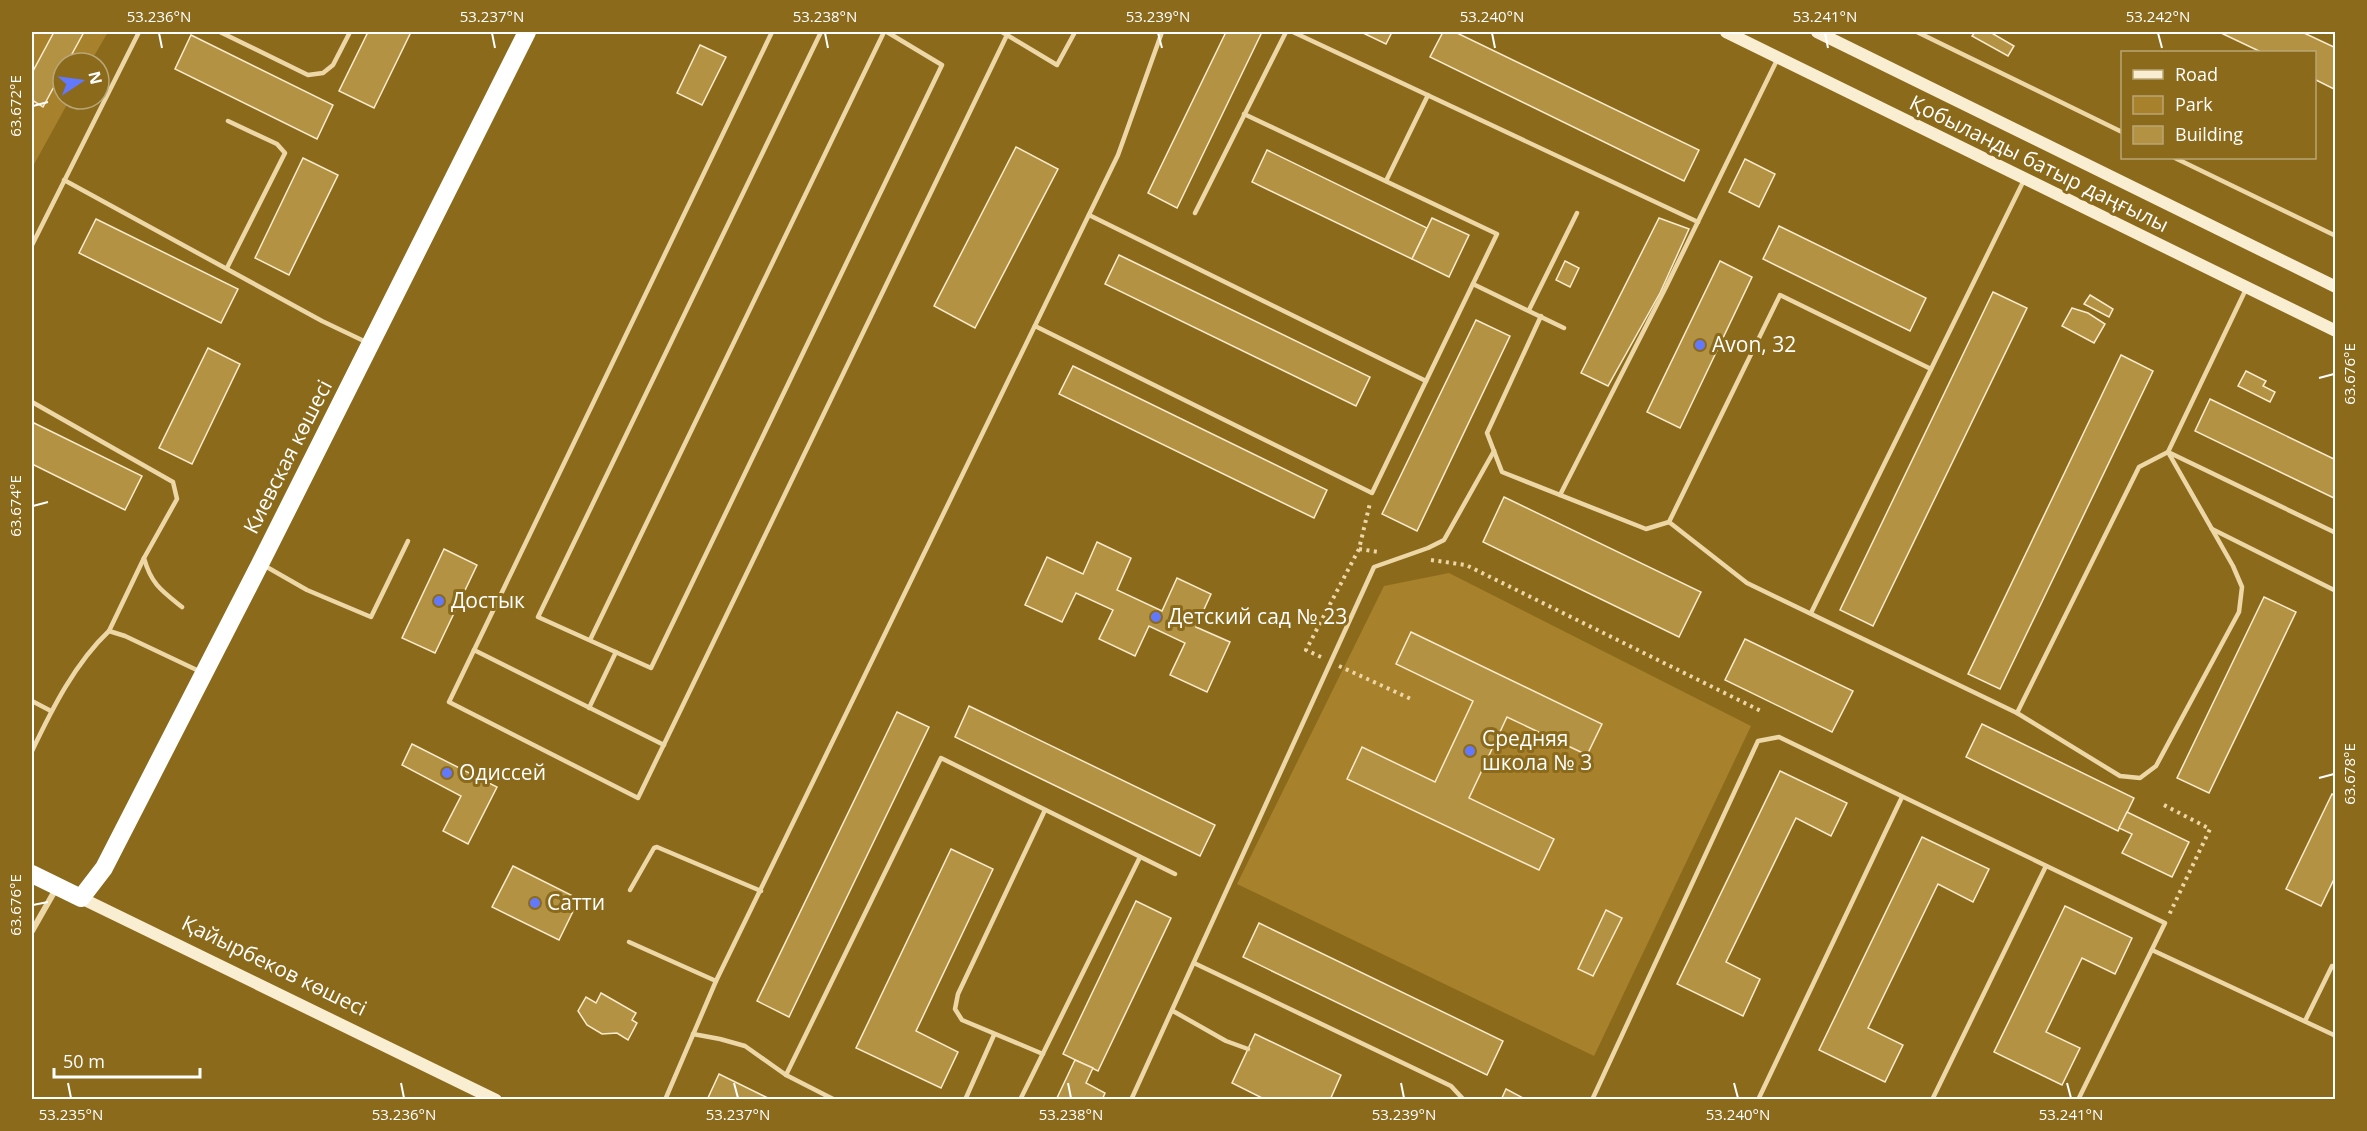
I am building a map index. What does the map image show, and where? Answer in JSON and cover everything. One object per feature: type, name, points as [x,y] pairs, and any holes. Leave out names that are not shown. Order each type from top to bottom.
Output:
[{"type":"highway","name":"Киевская көшесі","points":[[81,898],[104,867],[204,673],[527,32]]},
{"type":"highway","name":"Қайырбеков көшесі","points":[[32,874],[81,898]]},
{"type":"street","name":"Қобыланды батыр даңғылы","points":[[1726,32],[2336,331]]},
{"type":"street","name":"Қобыланды батыр даңғылы","points":[[1817,32],[2336,287]]},
{"type":"street","points":[[32,931],[58,887]]},
{"type":"street","name":"Қайырбеков көшесі","points":[[81,898],[496,1100]]},
{"type":"lane","points":[[32,245],[139,32]]},
{"type":"lane","points":[[220,32],[308,75],[323,73],[333,65],[350,32]]},
{"type":"lane","points":[[772,32],[449,702],[638,798],[1005,33],[1058,65],[1075,32]]},
{"type":"lane","points":[[590,640],[886,32],[942,65],[651,668],[616,652],[590,640],[538,616],[820,32]]},
{"type":"lane","points":[[665,1100],[716,981],[1118,155],[1162,32]]},
{"type":"lane","points":[[1195,213],[1286,32]]},
{"type":"lane","points":[[1293,32],[1698,222]]},
{"type":"lane","points":[[1917,32],[2121,132]]},
{"type":"lane","points":[[1560,495],[1779,57]]},
{"type":"lane","points":[[1386,181],[1428,95]]},
{"type":"lane","points":[[1035,326],[1372,493],[1497,234],[1244,114]]},
{"type":"lane","points":[[227,268],[285,153],[278,144],[228,121]]},
{"type":"lane","points":[[2177,159],[2336,236]]},
{"type":"lane","points":[[1810,613],[2024,178]]},
{"type":"lane","points":[[64,180],[322,321],[370,344]]},
{"type":"lane","points":[[1529,310],[1577,213]]},
{"type":"lane","points":[[1089,215],[1426,381]]},
{"type":"lane","points":[[1473,284],[1564,328]]},
{"type":"lane","points":[[2017,713],[2139,467],[2168,453],[2247,287]]},
{"type":"lane","points":[[1541,316],[1487,433],[1502,472],[1646,530],[1668,522],[1780,295],[1931,369]]},
{"type":"lane","points":[[32,402],[173,482],[177,500],[144,558],[109,632],[95,644],[51,711],[32,751]]},
{"type":"lane","points":[[1132,1099],[1374,567],[1444,540],[1494,451]]},
{"type":"lane","points":[[1668,522],[1747,583],[2017,713],[2120,776],[2140,778],[2156,766],[2239,612],[2241,587],[2233,566],[2168,453]]},
{"type":"lane","points":[[2168,453],[2336,533]]},
{"type":"lane","points":[[2212,529],[2336,591]]},
{"type":"lane","points":[[260,564],[307,590],[371,618],[408,541]]},
{"type":"lane","points":[[144,558],[149,575],[158,587],[182,607]]},
{"type":"lane","points":[[109,632],[125,636],[204,673]]},
{"type":"lane","points":[[474,650],[664,746]]},
{"type":"lane","points":[[589,708],[616,652]]},
{"type":"lane","points":[[32,701],[51,711]]},
{"type":"lane","points":[[1592,1100],[1758,741],[1779,737],[2165,923],[2078,1100]]},
{"type":"lane","points":[[786,1075],[941,758],[1175,874]]},
{"type":"lane","points":[[1758,1100],[1902,796]]},
{"type":"lane","points":[[1043,1054],[962,1020],[955,1010],[956,1002],[1045,810]]},
{"type":"lane","points":[[630,890],[654,848],[657,847],[761,891]]},
{"type":"lane","points":[[1020,1100],[1140,857]]},
{"type":"lane","points":[[1932,1100],[2046,866]]},
{"type":"lane","points":[[629,942],[716,981]]},
{"type":"lane","points":[[2152,950],[2336,1036]]},
{"type":"lane","points":[[1194,963],[1450,1086],[1464,1100]]},
{"type":"lane","points":[[2305,1021],[2332,966]]},
{"type":"lane","points":[[1173,1011],[1226,1041],[1248,1049]]},
{"type":"lane","points":[[693,1034],[720,1038],[745,1046],[786,1075],[835,1100]]},
{"type":"lane","points":[[965,1100],[994,1035]]},
{"type":"path","points":[[1359,549],[1466,566],[1763,712]]},
{"type":"path","points":[[2164,806],[2210,829],[2165,923]]},
{"type":"green space","points":[[32,32],[108,32],[97,51],[51,51],[51,111],[63,111],[32,168]]},
{"type":"green space","points":[[1449,573],[1751,726],[1594,1056],[1237,884],[1384,586]]},
{"type":"building","points":[[54,32],[84,32],[74,51],[51,51],[51,92],[43,107],[32,100],[32,73]]},
{"type":"building","points":[[368,32],[411,32],[374,108],[339,91]]},
{"type":"building","points":[[1226,32],[1262,32],[1177,208],[1148,193]]},
{"type":"building","points":[[1361,32],[1392,32],[1386,44]]},
{"type":"building","points":[[1443,32],[1455,32],[1699,150],[1684,181],[1430,57]]},
{"type":"building","points":[[1975,32],[1990,32],[2014,46],[2008,56],[1972,36]]},
{"type":"building","points":[[2219,32],[2302,32],[2336,48],[2336,90],[2316,80],[2316,51],[2259,51]]},
{"type":"building","points":[[191,35],[333,105],[317,139],[175,69]]},
{"type":"building","points":[[700,45],[726,57],[702,105],[677,93]]},
{"type":"building","points":[[1016,147],[1058,169],[975,328],[934,306]]},
{"type":"building","points":[[1267,150],[1427,228],[1412,259],[1252,182]]},
{"type":"building","points":[[303,158],[338,175],[289,275],[255,258]]},
{"type":"building","points":[[1745,159],[1775,174],[1759,207],[1729,192]]},
{"type":"building","points":[[1432,218],[1469,235],[1449,277],[1412,259]]},
{"type":"building","points":[[1659,218],[1689,229],[1660,293],[1608,386],[1581,373]]},
{"type":"building","points":[[96,219],[238,289],[221,323],[79,253]]},
{"type":"building","points":[[1779,226],[1926,298],[1910,331],[1763,259]]},
{"type":"building","points":[[1119,255],[1370,377],[1356,406],[1105,284]]},
{"type":"building","points":[[1565,261],[1579,268],[1570,287],[1556,280]]},
{"type":"building","name":"Avon, 32","points":[[1720,261],[1752,277],[1680,428],[1647,412]]},
{"type":"building","points":[[1993,292],[2027,308],[1873,626],[1840,610]]},
{"type":"building","points":[[2090,295],[2113,309],[2109,317],[2084,304]]},
{"type":"building","points":[[2072,308],[2088,313],[2105,324],[2094,343],[2062,326]]},
{"type":"building","points":[[1476,320],[1510,336],[1417,531],[1382,514]]},
{"type":"building","points":[[208,348],[240,364],[192,464],[159,448]]},
{"type":"building","points":[[2121,355],[2153,371],[2000,689],[1968,674]]},
{"type":"building","points":[[1073,366],[1327,490],[1314,518],[1059,394]]},
{"type":"building","points":[[2246,371],[2266,381],[2263,386],[2275,392],[2270,402],[2238,386]]},
{"type":"building","points":[[2210,399],[2336,460],[2336,499],[2195,431]]},
{"type":"building","points":[[32,422],[142,476],[125,510],[32,464]]},
{"type":"building","points":[[1504,497],[1701,592],[1679,637],[1483,542]]},
{"type":"building","name":"Детский сад № 23","points":[[1097,542],[1131,558],[1117,590],[1162,611],[1177,578],[1211,594],[1196,627],[1230,642],[1207,692],[1170,675],[1185,643],[1149,626],[1135,656],[1099,639],[1113,610],[1076,593],[1062,622],[1025,605],[1047,557],[1083,574]]},
{"type":"building","name":"Достык","points":[[444,549],[477,565],[435,653],[402,638]]},
{"type":"building","points":[[2264,597],[2296,612],[2209,793],[2177,778]]},
{"type":"building","name":"Средняя школа № 3","points":[[1411,632],[1602,724],[1587,755],[1507,717],[1469,798],[1554,839],[1539,870],[1347,779],[1362,747],[1435,782],[1473,701],[1396,664]]},
{"type":"building","points":[[1745,639],[1853,691],[1832,732],[1725,680]]},
{"type":"building","points":[[969,706],[1215,825],[1200,856],[955,737]]},
{"type":"building","points":[[897,712],[929,727],[789,1017],[757,1001]]},
{"type":"building","points":[[1982,724],[2134,798],[2118,831],[1966,757]]},
{"type":"building","points":[[412,744],[497,787],[468,844],[443,831],[461,796],[402,765]]},
{"type":"building","points":[[1780,771],[1847,803],[1831,836],[1796,818],[1726,962],[1760,979],[1743,1016],[1677,984]]},
{"type":"building","points":[[2332,794],[2336,796],[2336,875],[2321,906],[2286,889]]},
{"type":"building","points":[[2127,812],[2189,842],[2172,877],[2122,853],[2132,834],[2119,828]]},
{"type":"building","points":[[1922,837],[1989,869],[1973,902],[1938,884],[1868,1028],[1903,1045],[1885,1082],[1819,1050]]},
{"type":"building","points":[[951,849],[993,869],[916,1031],[958,1052],[941,1088],[856,1048]]},
{"type":"building","name":"Сатти","points":[[513,866],[579,899],[559,940],[492,907]]},
{"type":"building","points":[[1136,901],[1171,918],[1098,1071],[1063,1054]]},
{"type":"building","points":[[2065,906],[2132,938],[2115,974],[2082,958],[2046,1032],[2080,1048],[2062,1085],[1994,1052]]},
{"type":"building","points":[[1606,910],[1622,918],[1593,976],[1578,969]]},
{"type":"building","points":[[1259,923],[1503,1041],[1487,1075],[1243,957]]},
{"type":"building","points":[[601,993],[636,1013],[632,1020],[637,1023],[628,1040],[617,1033],[602,1034],[587,1025],[578,1011],[586,997],[596,1003]]},
{"type":"building","points":[[1255,1034],[1341,1075],[1330,1100],[1266,1100],[1232,1083]]},
{"type":"building","points":[[1075,1060],[1093,1068],[1086,1083],[1105,1093],[1102,1100],[1056,1100]]},
{"type":"building","points":[[719,1074],[772,1100],[707,1100]]},
{"type":"building","points":[[1506,1089],[1527,1100],[1501,1100]]},
{"type":"place","name":"Avon, 32","points":[[1700,345]]},
{"type":"place","name":"Достык","points":[[439,601]]},
{"type":"place","name":"Детский сад № 23","points":[[1156,617]]},
{"type":"place","name":"Средняя школа № 3","points":[[1470,751]]},
{"type":"place","name":"Одиссей","points":[[447,773]]},
{"type":"place","name":"Сатти","points":[[535,903]]}]
